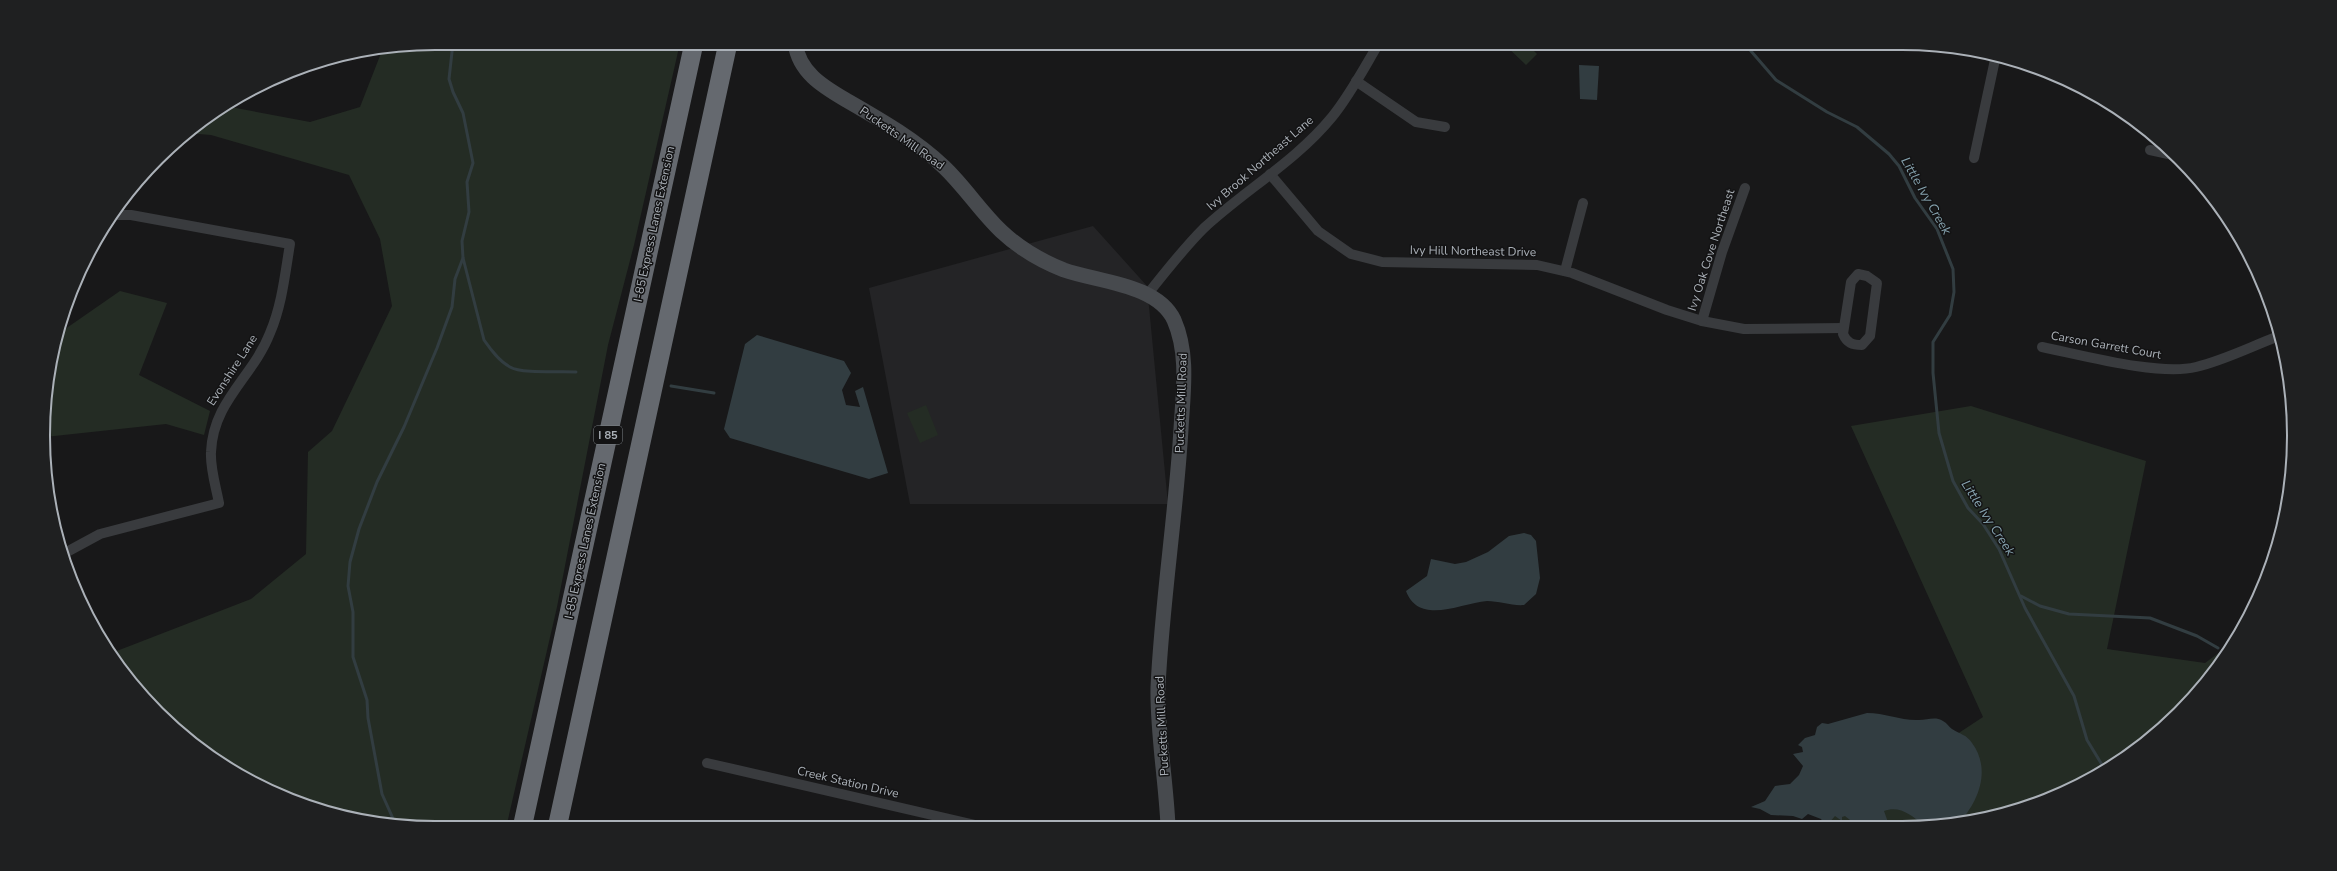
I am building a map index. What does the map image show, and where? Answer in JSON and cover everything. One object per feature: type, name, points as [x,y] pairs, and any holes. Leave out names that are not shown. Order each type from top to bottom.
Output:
[{"type":"highway","name":"I-85 Express Lanes Extension","points":[[524,821],[692,50]]},
{"type":"highway","name":"I 85","points":[[559,821],[726,50]]},
{"type":"street","name":"Pucketts Mill Road","points":[[796,50],[802,66],[815,80],[878,119],[943,166],[1000,230],[1014,242],[1042,260],[1066,270],[1127,287],[1147,295],[1159,302],[1173,319],[1182,347],[1184,367],[1179,461],[1158,689],[1168,821]]},
{"type":"street","name":"Ivy Brook Northeast Lane","points":[[1147,295],[1180,254],[1204,228],[1301,148],[1332,117],[1375,50]]},
{"type":"street","points":[[1974,158],[1995,61]]},
{"type":"street","points":[[1356,81],[1416,122],[1445,127]]},
{"type":"street","points":[[2150,150],[2163,153]]},
{"type":"street","name":"Ivy Hill Northeast Drive","points":[[1270,174],[1318,231],[1351,254],[1382,262],[1537,265],[1565,271],[1667,310],[1702,321],[1744,329],[1844,328]]},
{"type":"street","name":"Ivy Oak Cove Northeast","points":[[1702,321],[1722,252],[1745,188]]},
{"type":"street","points":[[1565,271],[1583,203]]},
{"type":"street","name":"Evonshire Lane","points":[[68,551],[100,534],[219,503],[210,453],[218,415],[227,399],[253,364],[270,334],[280,299],[290,244],[131,215],[120,215]]},
{"type":"street","points":[[1858,274],[1867,276],[1877,283],[1870,336],[1862,346],[1854,345],[1846,341],[1843,334],[1844,328],[1851,282],[1858,274]]},
{"type":"street","name":"Carson Garrett Court","points":[[2042,347],[2141,366],[2171,369],[2195,367],[2274,338]]},
{"type":"street","name":"Creek Station Drive","points":[[708,763],[958,821]]},
{"type":"shaded area","points":[[436,50],[678,50],[634,245],[608,345],[557,607],[508,821],[436,821],[385,818],[336,808],[288,792],[221,756],[181,725],[146,690],[116,651],[251,599],[306,554],[308,452],[332,431],[392,306],[380,239],[349,175],[211,135],[196,134],[234,108],[310,122],[360,107],[381,54]]},
{"type":"shaded area","points":[[1510,50],[1533,50],[1537,54],[1526,65]]},
{"type":"shaded area","points":[[1579,65],[1599,66],[1597,100],[1580,99]]},
{"type":"shaded area","points":[[1093,226],[1147,286],[1168,504],[910,504],[869,288]]},
{"type":"shaded area","points":[[120,291],[167,303],[139,375],[210,411],[204,435],[166,424],[50,436],[53,385],[57,360],[65,329]]},
{"type":"shaded area","points":[[757,335],[844,361],[851,373],[842,390],[846,405],[860,407],[855,391],[863,387],[888,473],[869,479],[730,438],[724,429],[745,344]]},
{"type":"shaded area","points":[[926,405],[938,435],[920,443],[907,413]]},
{"type":"shaded area","points":[[1971,406],[2146,461],[2107,649],[2205,663],[2221,651],[2191,690],[2156,725],[2116,756],[2049,792],[2001,808],[1952,818],[1902,821],[1825,821],[1983,717],[1851,426]]},
{"type":"shaded area","points":[[1524,533],[1531,535],[1536,541],[1540,578],[1536,594],[1524,605],[1487,601],[1442,610],[1430,610],[1420,608],[1412,602],[1406,591],[1427,576],[1431,559],[1455,564],[1466,562],[1488,552],[1509,536]]},
{"type":"shaded area","points":[[1867,713],[1880,714],[1913,720],[1937,719],[1966,736],[1978,753],[1982,775],[1976,796],[1965,816],[1917,820],[1905,812],[1890,809],[1884,811],[1888,821],[1850,821],[1845,816],[1842,817],[1842,821],[1835,816],[1831,821],[1822,821],[1821,819],[1808,814],[1802,819],[1793,816],[1771,815],[1760,809],[1751,807],[1765,801],[1775,786],[1790,784],[1799,775],[1803,766],[1793,754],[1803,752],[1802,747],[1798,745],[1805,738],[1815,735],[1817,727],[1822,723],[1828,724]]},
{"type":"waterway","points":[[452,50],[449,79],[453,92],[463,113],[473,163],[467,182],[469,212],[462,241],[463,258],[484,340],[492,351],[506,365],[515,369],[523,371],[576,372]]},
{"type":"waterway","name":"Little Ivy Creek","points":[[1750,50],[1776,80],[1827,112],[1857,127],[1889,154],[1899,166],[1915,198],[1937,229],[1953,269],[1954,292],[1950,315],[1933,342],[1933,373],[1939,433],[1953,481],[1968,508],[1983,524],[1999,549],[2025,608],[2074,696],[2087,740],[2102,764]]},
{"type":"waterway","points":[[393,819],[382,794],[368,718],[367,700],[353,657],[353,612],[348,586],[350,562],[359,529],[377,482],[404,427],[437,348],[452,307],[455,279],[463,258]]},
{"type":"waterway","points":[[671,386],[714,393]]},
{"type":"waterway","points":[[2021,596],[2040,606],[2069,614],[2150,618],[2197,636],[2218,648]]}]
